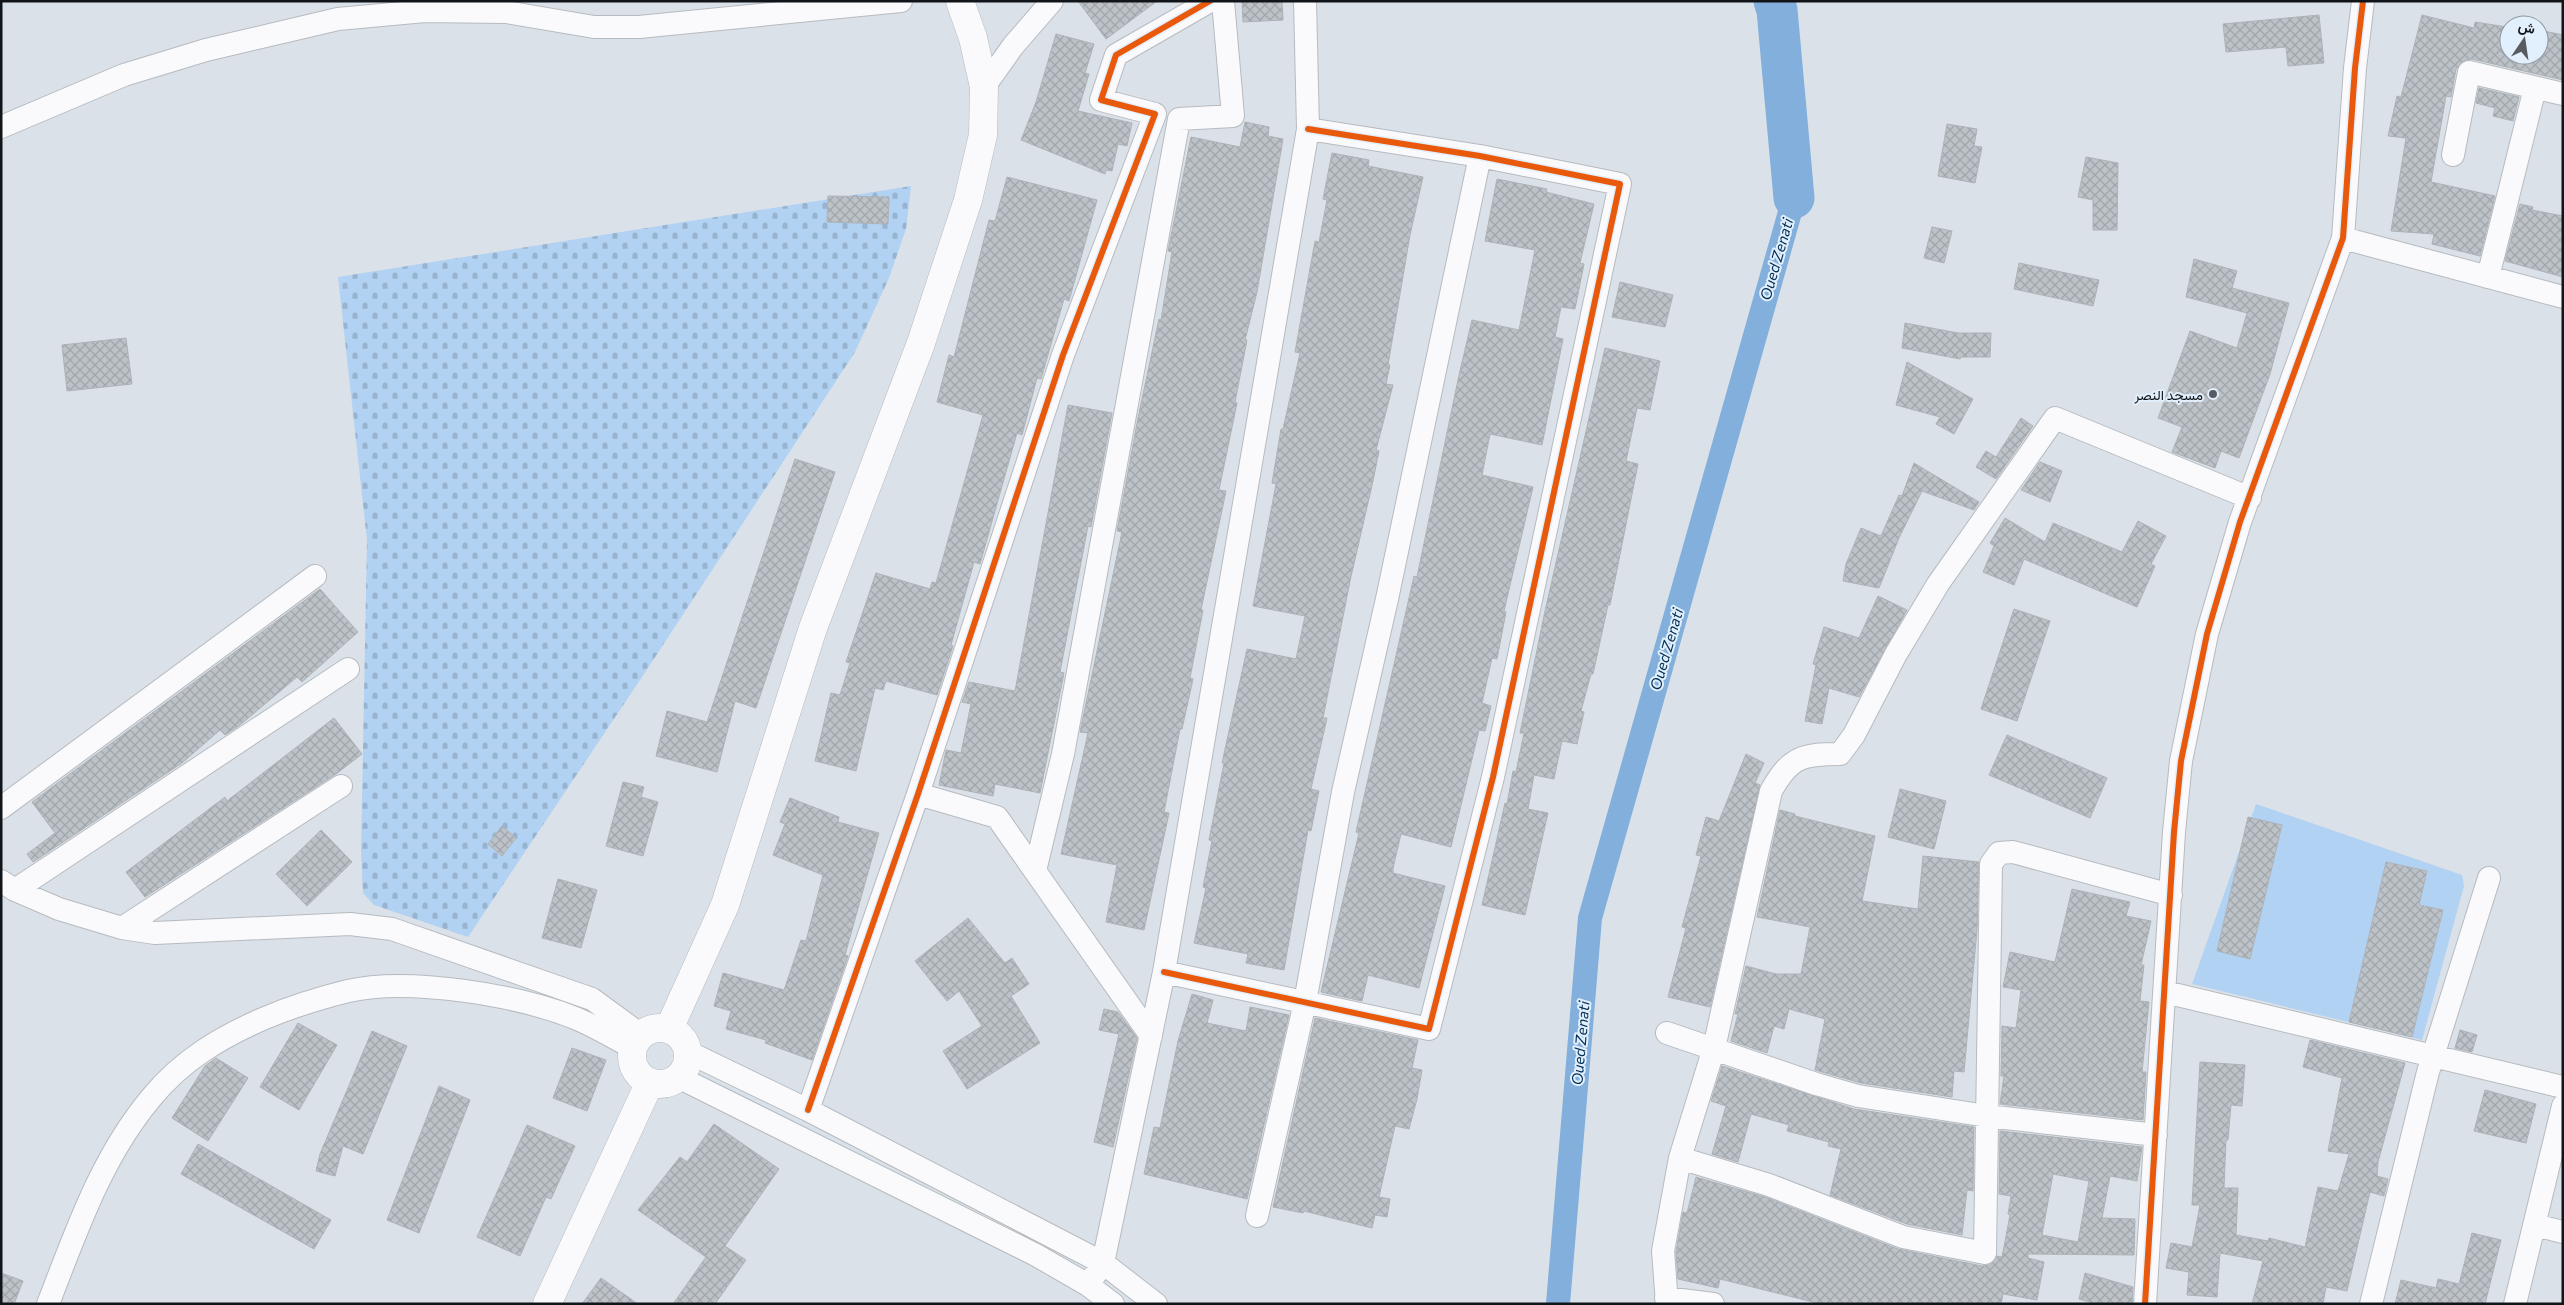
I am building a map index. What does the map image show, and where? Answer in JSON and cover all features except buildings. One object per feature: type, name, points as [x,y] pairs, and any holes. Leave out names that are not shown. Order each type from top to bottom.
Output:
[{"type":"main road","points":[[668,1029],[725,905],[813,628],[921,343],[968,200],[983,135],[984,87],[973,38],[960,1]]},
{"type":"main road","points":[[659,1027],[668,1029],[679,1035],[688,1052],[688,1062],[678,1077],[660,1084],[650,1082],[640,1076],[634,1067],[632,1058],[637,1041],[659,1027]]},
{"type":"main road","points":[[547,1304],[650,1082]]},
{"type":"street","points":[[1,127],[124,75],[206,50],[338,18],[425,11],[497,12],[594,27],[639,27],[740,9],[901,1]]},
{"type":"street","points":[[984,87],[1013,46],[1052,1]]},
{"type":"street","points":[[808,1110],[918,794],[1063,355],[1155,114],[1101,100],[1116,55],[1210,1]]},
{"type":"street","points":[[1035,872],[1063,754],[1179,119],[1233,116],[1223,1]]},
{"type":"street","points":[[1088,1285],[1103,1263],[1164,972],[1308,129],[1305,1]]},
{"type":"street","points":[[2351,1],[2354,68]]},
{"type":"street","points":[[2145,1304],[2181,761],[2191,703],[2207,634],[2250,498],[2343,238],[2354,68],[2363,1]]},
{"type":"street","points":[[2453,155],[2469,72],[2563,94]]},
{"type":"street","points":[[2488,277],[2535,88]]},
{"type":"street","points":[[1164,972],[1429,1030],[1493,777],[1620,184],[1480,156],[1308,129]]},
{"type":"street","points":[[1257,1216],[1305,1002],[1343,792],[1387,599],[1480,156]]},
{"type":"street","points":[[2343,238],[2563,297]]},
{"type":"street","points":[[1713,1304],[1666,1301],[1663,1251],[1680,1158],[1714,1048],[1771,791],[1781,772],[1796,759],[1813,754],[1840,754],[1854,736],[1896,654],[1938,584],[2055,418],[2250,498]]},
{"type":"street","points":[[1,808],[316,576]]},
{"type":"street","points":[[8,885],[348,669]]},
{"type":"street","points":[[122,928],[341,786]]},
{"type":"street","points":[[918,794],[997,817],[1151,1036]]},
{"type":"street","points":[[1680,1158],[1769,1185],[1903,1237],[1985,1253],[1992,864],[1999,853],[2013,852],[2171,895]]},
{"type":"street","points":[[2371,1304],[2433,1058],[2489,878]]},
{"type":"street","points":[[8,885],[59,909],[122,928],[155,934],[350,924],[392,929],[592,999],[637,1041]]},
{"type":"street","points":[[48,1304],[90,1198],[114,1150],[151,1097],[192,1056],[237,1030],[285,1010],[349,991],[409,986],[476,993],[542,1007],[637,1041]]},
{"type":"street","points":[[2165,992],[2433,1058],[2563,1087]]},
{"type":"street","points":[[1666,1033],[1816,1084],[1858,1096],[1987,1116],[2156,1135]]},
{"type":"street","points":[[688,1052],[808,1110],[1103,1263],[1156,1304]]},
{"type":"street","points":[[678,1077],[1036,1255],[1088,1285],[1113,1304]]},
{"type":"street","points":[[2515,1304],[2563,1106]]},
{"type":"street","points":[[2534,1225],[2563,1232]]},
{"type":"green space","points":[[911,186],[906,229],[889,278],[855,352],[644,674],[468,937],[374,905],[363,893],[361,851],[367,540],[338,277]]},
{"type":"green space","points":[[2256,804],[2462,875],[2464,886],[2422,1040],[2192,984]]},
{"type":"waterway","name":"Oued Zenati","points":[[1774,1],[1777,10],[1794,198]]},
{"type":"waterway","name":"Oued Zenati","points":[[1558,1304],[1590,918],[1794,198]]},
{"type":"cycle path","points":[[808,1110],[918,794],[1063,355],[1155,114],[1101,100],[1116,55],[1210,1]]},
{"type":"cycle path","points":[[2145,1304],[2174,832],[2181,761],[2207,634],[2240,522],[2343,238],[2355,68],[2363,1]]},
{"type":"cycle path","points":[[1164,972],[1429,1029],[1493,777],[1620,184],[1480,156],[1308,129]]},
{"type":"place","name":"مسجد النصر","points":[[2213,394]]}]
